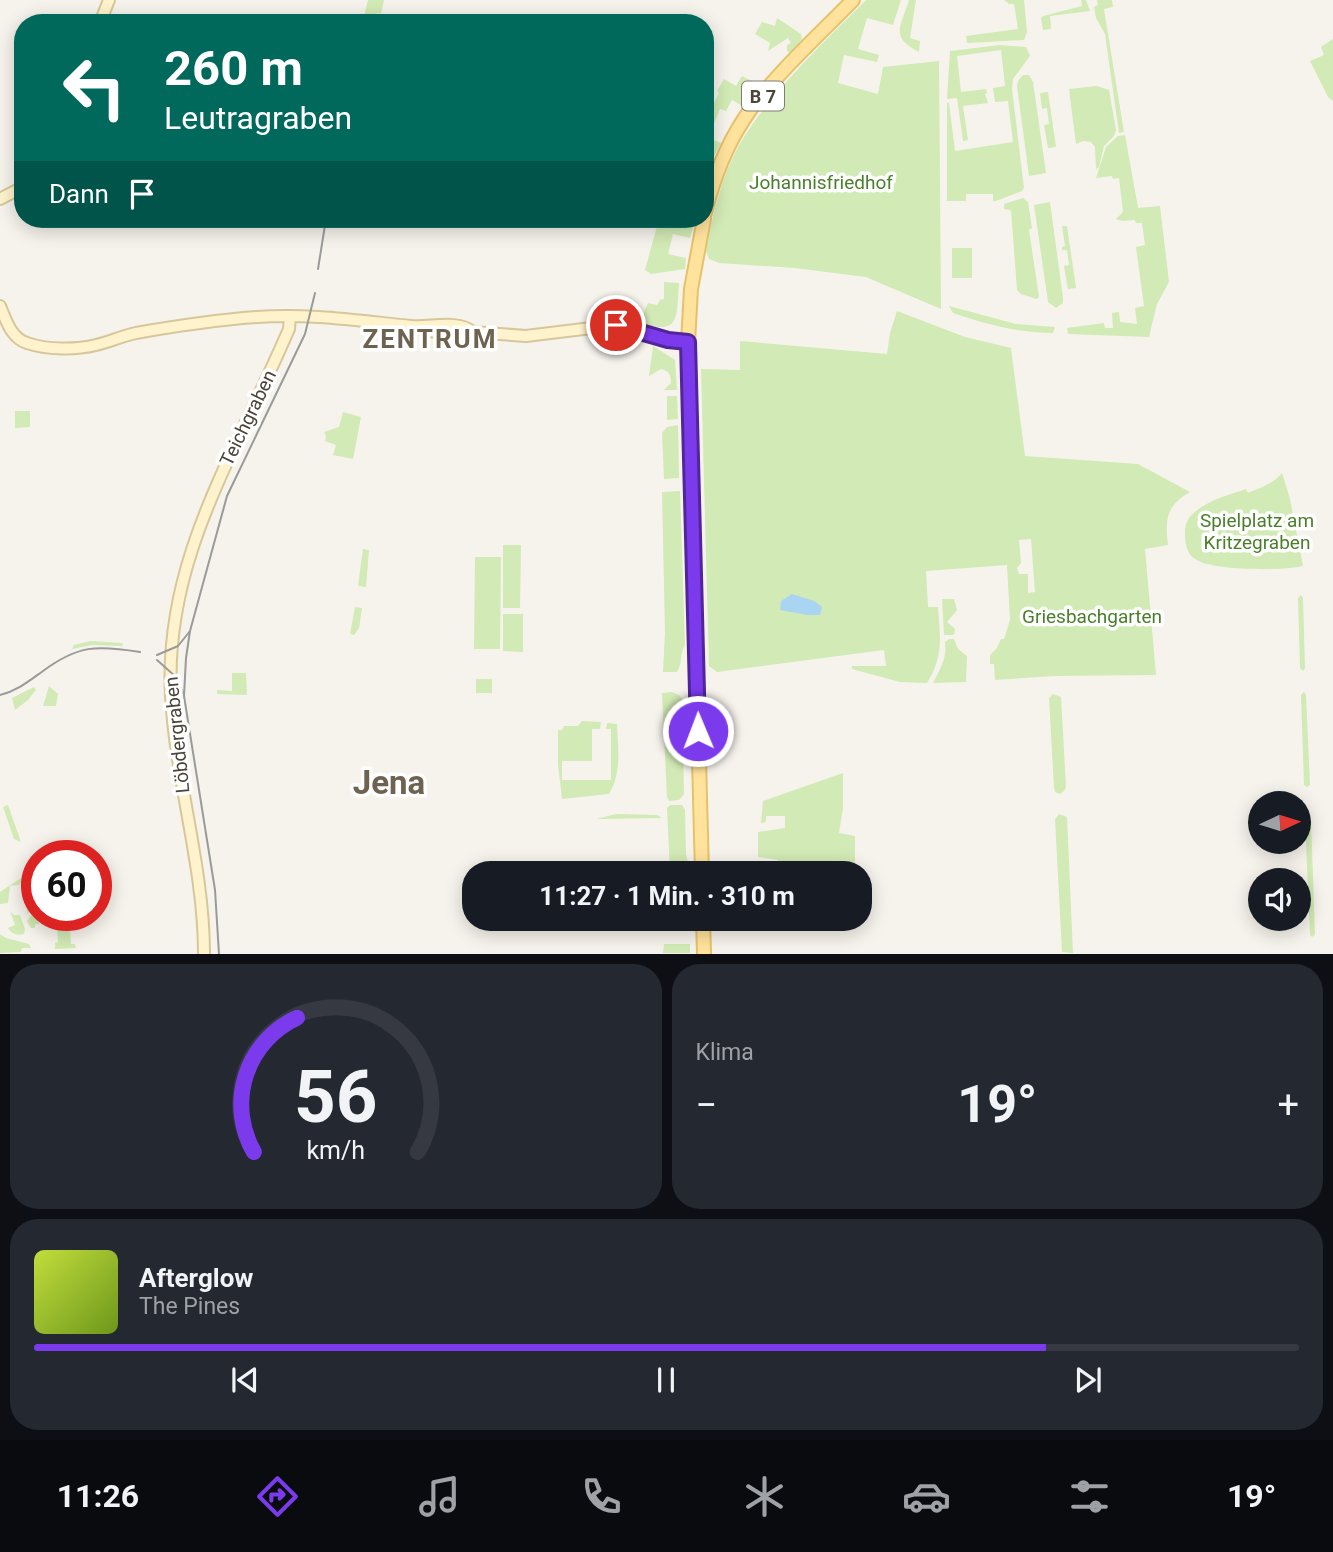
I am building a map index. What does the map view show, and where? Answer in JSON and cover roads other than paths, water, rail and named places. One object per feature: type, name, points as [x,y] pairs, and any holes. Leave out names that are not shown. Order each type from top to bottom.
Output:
[{"type":"main road","name":"B 7","points":[[714,186],[723,159],[745,118],[853,0]]},
{"type":"main road","points":[[702,228],[692,283],[688,342],[702,861]]},
{"type":"main road","points":[[0,306],[9,326],[20,340],[34,345],[71,348],[97,345],[123,335],[154,330],[249,318],[290,316],[418,327],[465,327],[473,332],[526,336],[616,325],[668,340],[688,342]]},
{"type":"main road","name":"Teichgraben","points":[[202,519],[286,335],[290,316]]},
{"type":"main road","name":"Löbdergraben","points":[[202,519],[177,607],[170,660],[173,719],[187,822],[201,892],[204,954]]},
{"type":"main road","points":[[703,931],[704,954]]},
{"type":"water","points":[[792,594],[814,601],[822,607],[820,615],[780,610],[781,601]]},
{"type":"tram line","points":[[318,269],[325,228]]},
{"type":"tram line","points":[[219,954],[215,890],[184,696],[186,658],[190,631],[227,496],[305,334],[315,293]]},
{"type":"tram line","points":[[157,655],[178,646],[190,631]]},
{"type":"tram line","points":[[0,695],[28,682],[55,662],[78,652],[100,648],[140,652]]},
{"type":"tram line","points":[[157,660],[176,677],[183,693]]},
{"type":"district","name":"ZENTRUM","points":[[430,339]]},
{"type":"district","name":"Jena","points":[[389,782]]},
{"type":"park label","name":"Johannisfriedhof","points":[[821,182]]},
{"type":"park label","name":"Spielplatz am Kritzegraben","points":[[1257,531]]},
{"type":"park label","name":"Griesbachgarten","points":[[1092,616]]}]
